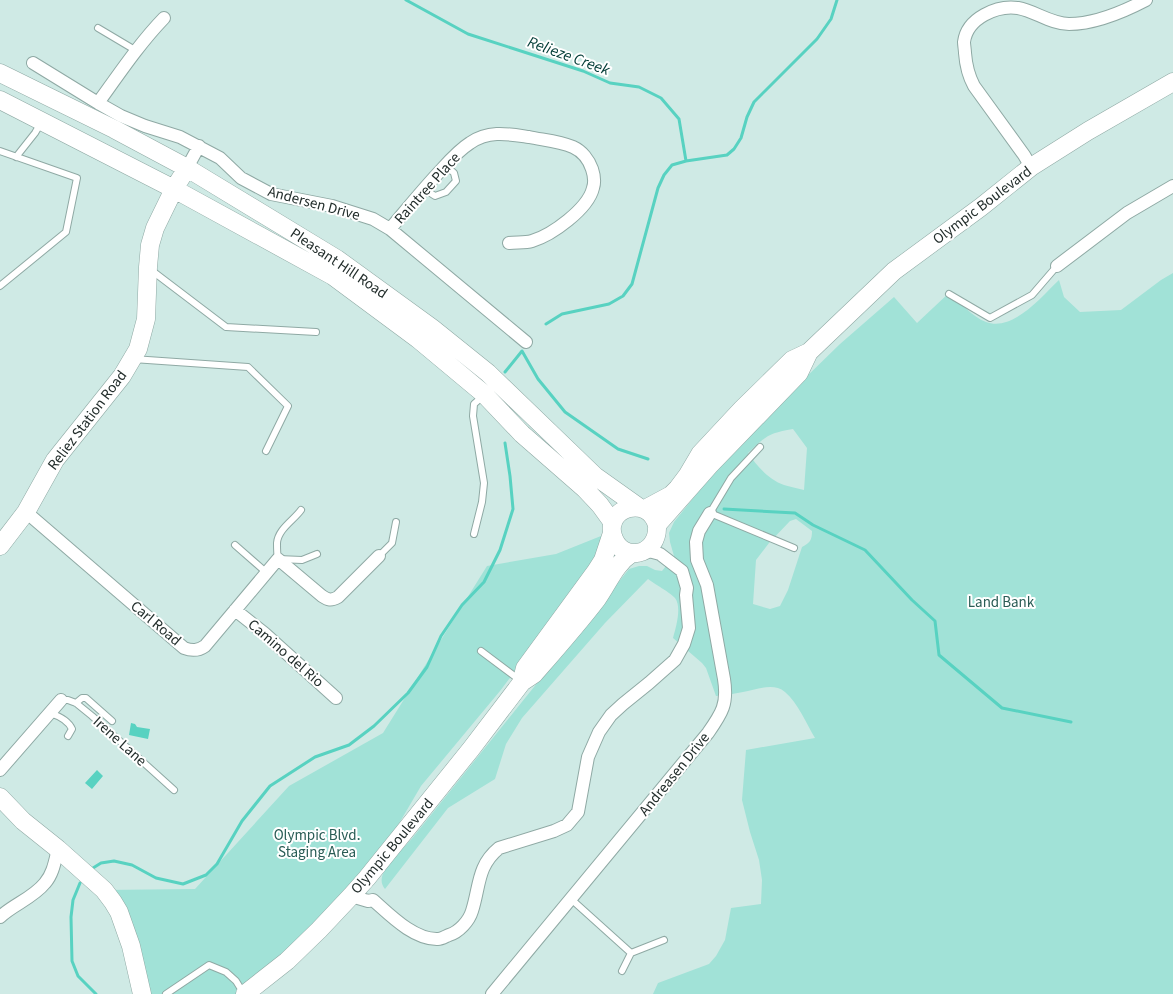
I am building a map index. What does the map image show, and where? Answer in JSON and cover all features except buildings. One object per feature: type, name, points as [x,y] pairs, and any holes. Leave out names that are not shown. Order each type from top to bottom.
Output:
[{"type":"main road","name":"Pleasant Hill Road","points":[[0,73],[114,129],[187,168],[337,259],[432,328],[488,373],[596,476],[639,506]]},
{"type":"main road","name":"Olympic Boulevard","points":[[522,682],[525,668],[603,560],[617,516],[624,510],[639,506],[700,454],[792,360],[809,352],[894,271],[981,207],[1031,167],[1088,131],[1173,82]]},
{"type":"main road","name":"Pleasant Hill Road","points":[[0,100],[174,189],[333,276],[418,339],[484,394],[587,506],[604,531],[611,534]]},
{"type":"main road","name":"Reliez Station Road","points":[[0,546],[26,512],[55,460],[122,376],[138,349],[146,319],[150,245],[155,228],[174,189],[187,168]]},
{"type":"main road","name":"Olympic Boulevard","points":[[245,994],[287,961],[319,930],[367,878],[471,749],[522,682],[534,674],[598,598],[618,564],[624,558],[650,545],[709,466],[799,373],[809,352]]},
{"type":"main road","points":[[611,534],[623,550],[650,545],[653,516],[639,506]]},
{"type":"main road","points":[[0,797],[23,821],[104,890],[113,902],[120,912],[142,994]]},
{"type":"street","points":[[1031,167],[968,76],[964,42],[968,31],[976,21],[990,12],[1002,8],[1027,10],[1055,22],[1079,24],[1123,12],[1146,0]]},
{"type":"street","points":[[98,103],[135,50],[164,18]]},
{"type":"street","name":"Andersen Drive","points":[[33,63],[98,103],[145,126],[180,137],[199,146],[220,158],[241,178],[271,194],[332,206],[373,220],[390,229],[526,342]]},
{"type":"street","name":"Raintree Place","points":[[390,229],[424,188],[461,149],[471,142],[501,133],[557,142],[575,147],[590,163],[594,176],[593,189],[587,202],[567,221],[545,236],[530,242],[509,243]]},
{"type":"street","name":"Reliez Station Road","points":[[187,168],[199,146]]},
{"type":"street","points":[[1057,266],[1127,213],[1173,186]]},
{"type":"street","name":"Carl Road","points":[[26,512],[184,648],[190,650],[200,649],[204,646],[278,560]]},
{"type":"street","name":"Andreasen Drive","points":[[492,994],[708,733],[724,706],[726,692],[707,585],[697,560],[696,542],[710,513]]},
{"type":"street","points":[[351,896],[373,900],[396,920],[418,935],[439,939],[456,933],[472,912],[482,871],[492,854],[499,848],[567,825],[578,812],[588,757],[599,732],[623,704],[675,660],[684,644],[689,628],[687,588],[682,571],[650,545]]},
{"type":"street","points":[[278,560],[322,596],[333,600],[379,556]]},
{"type":"street","name":"Camino del Rio","points":[[235,610],[264,633],[336,698]]},
{"type":"street","points":[[0,770],[61,700]]},
{"type":"street","points":[[0,917],[35,893],[46,882],[52,871],[58,850]]},
{"type":"street","points":[[367,878],[373,900]]},
{"type":"lane","points":[[1123,12],[1136,0]]},
{"type":"lane","points":[[98,28],[135,50]]},
{"type":"lane","points":[[16,157],[42,121]]},
{"type":"lane","points":[[0,151],[77,178],[66,232],[0,286]]},
{"type":"lane","points":[[424,188],[435,196],[446,192],[456,181],[454,173],[446,165]]},
{"type":"lane","points":[[949,294],[990,318],[1032,295],[1057,266]]},
{"type":"lane","points":[[148,268],[226,327],[316,332]]},
{"type":"lane","points":[[132,358],[248,366],[288,406],[266,451]]},
{"type":"lane","points":[[474,534],[482,502],[484,483],[473,416],[474,404],[484,394]]},
{"type":"lane","points":[[760,447],[731,478],[710,513],[794,548]]},
{"type":"lane","points":[[301,510],[282,530],[279,536],[277,541],[278,560],[302,560],[317,554]]},
{"type":"lane","points":[[379,556],[392,543],[396,522]]},
{"type":"lane","points":[[235,545],[266,573]]},
{"type":"lane","points":[[481,651],[522,682]]},
{"type":"lane","points":[[76,703],[82,698],[86,698],[112,721]]},
{"type":"lane","name":"Irene Lane","points":[[61,700],[76,703],[174,790]]},
{"type":"lane","points":[[50,713],[59,716],[70,726],[72,729],[68,736]]},
{"type":"lane","points":[[571,899],[632,953]]},
{"type":"lane","points":[[622,971],[632,953],[664,940]]},
{"type":"lane","points":[[166,994],[209,965],[226,972],[236,981],[245,994]]},
{"type":"green space","name":"Land Bank","points":[[1173,273],[1173,994],[653,994],[658,983],[709,964],[725,940],[731,908],[761,904],[762,880],[759,860],[742,800],[746,750],[815,738],[794,702],[780,689],[770,687],[716,696],[706,668],[673,638],[678,612],[675,598],[648,579],[605,623],[522,718],[506,744],[495,779],[448,808],[385,889],[382,877],[391,861],[414,836],[629,569],[647,566],[662,571],[674,556],[669,533],[674,522],[712,475],[800,383],[840,344],[894,297],[917,323],[950,292],[976,317],[996,324],[1016,318],[1059,280],[1064,297],[1080,312],[1121,310]],"holes":[[[793,429],[807,448],[804,490],[773,480],[759,468],[748,453],[768,436]],[[796,519],[812,531],[812,537],[809,543],[802,547],[788,590],[780,606],[770,609],[753,604],[756,560],[790,521]]]},
{"type":"green space","name":"Olympic Blvd. Staging Area","points":[[601,536],[602,542],[584,580],[500,691],[421,786],[367,878],[245,994],[149,994],[104,890],[195,889],[289,786],[383,733],[487,566],[556,554]]},
{"type":"shaded area","points":[[131,723],[137,727],[150,729],[148,739],[129,735]]},
{"type":"shaded area","points":[[97,770],[103,776],[92,789],[85,783]]},
{"type":"waterway","name":"Relieze Creek","points":[[406,0],[468,34],[583,71],[610,83],[639,87],[661,98],[679,119],[686,161]]},
{"type":"waterway","name":"Relieze Creek","points":[[546,324],[562,314],[609,304],[623,296],[632,284],[658,188],[664,175],[672,165],[727,155],[734,149],[741,138],[754,102],[817,39],[831,19],[837,0]]},
{"type":"waterway","points":[[505,372],[522,351],[538,379],[565,412],[618,449],[648,459]]},
{"type":"waterway","points":[[93,868],[101,863],[114,861],[132,865],[156,878],[183,884],[206,875],[217,864],[242,821],[270,786],[315,757],[349,745],[374,726],[408,693],[427,667],[441,636],[462,605],[484,582],[500,550],[513,509],[505,443]]},
{"type":"waterway","points":[[724,509],[795,513],[813,525],[865,550],[912,600],[935,621],[939,655],[1002,708],[1071,722]]},
{"type":"waterway","points":[[80,883],[73,900],[71,917],[72,961],[78,976],[96,994]]}]
